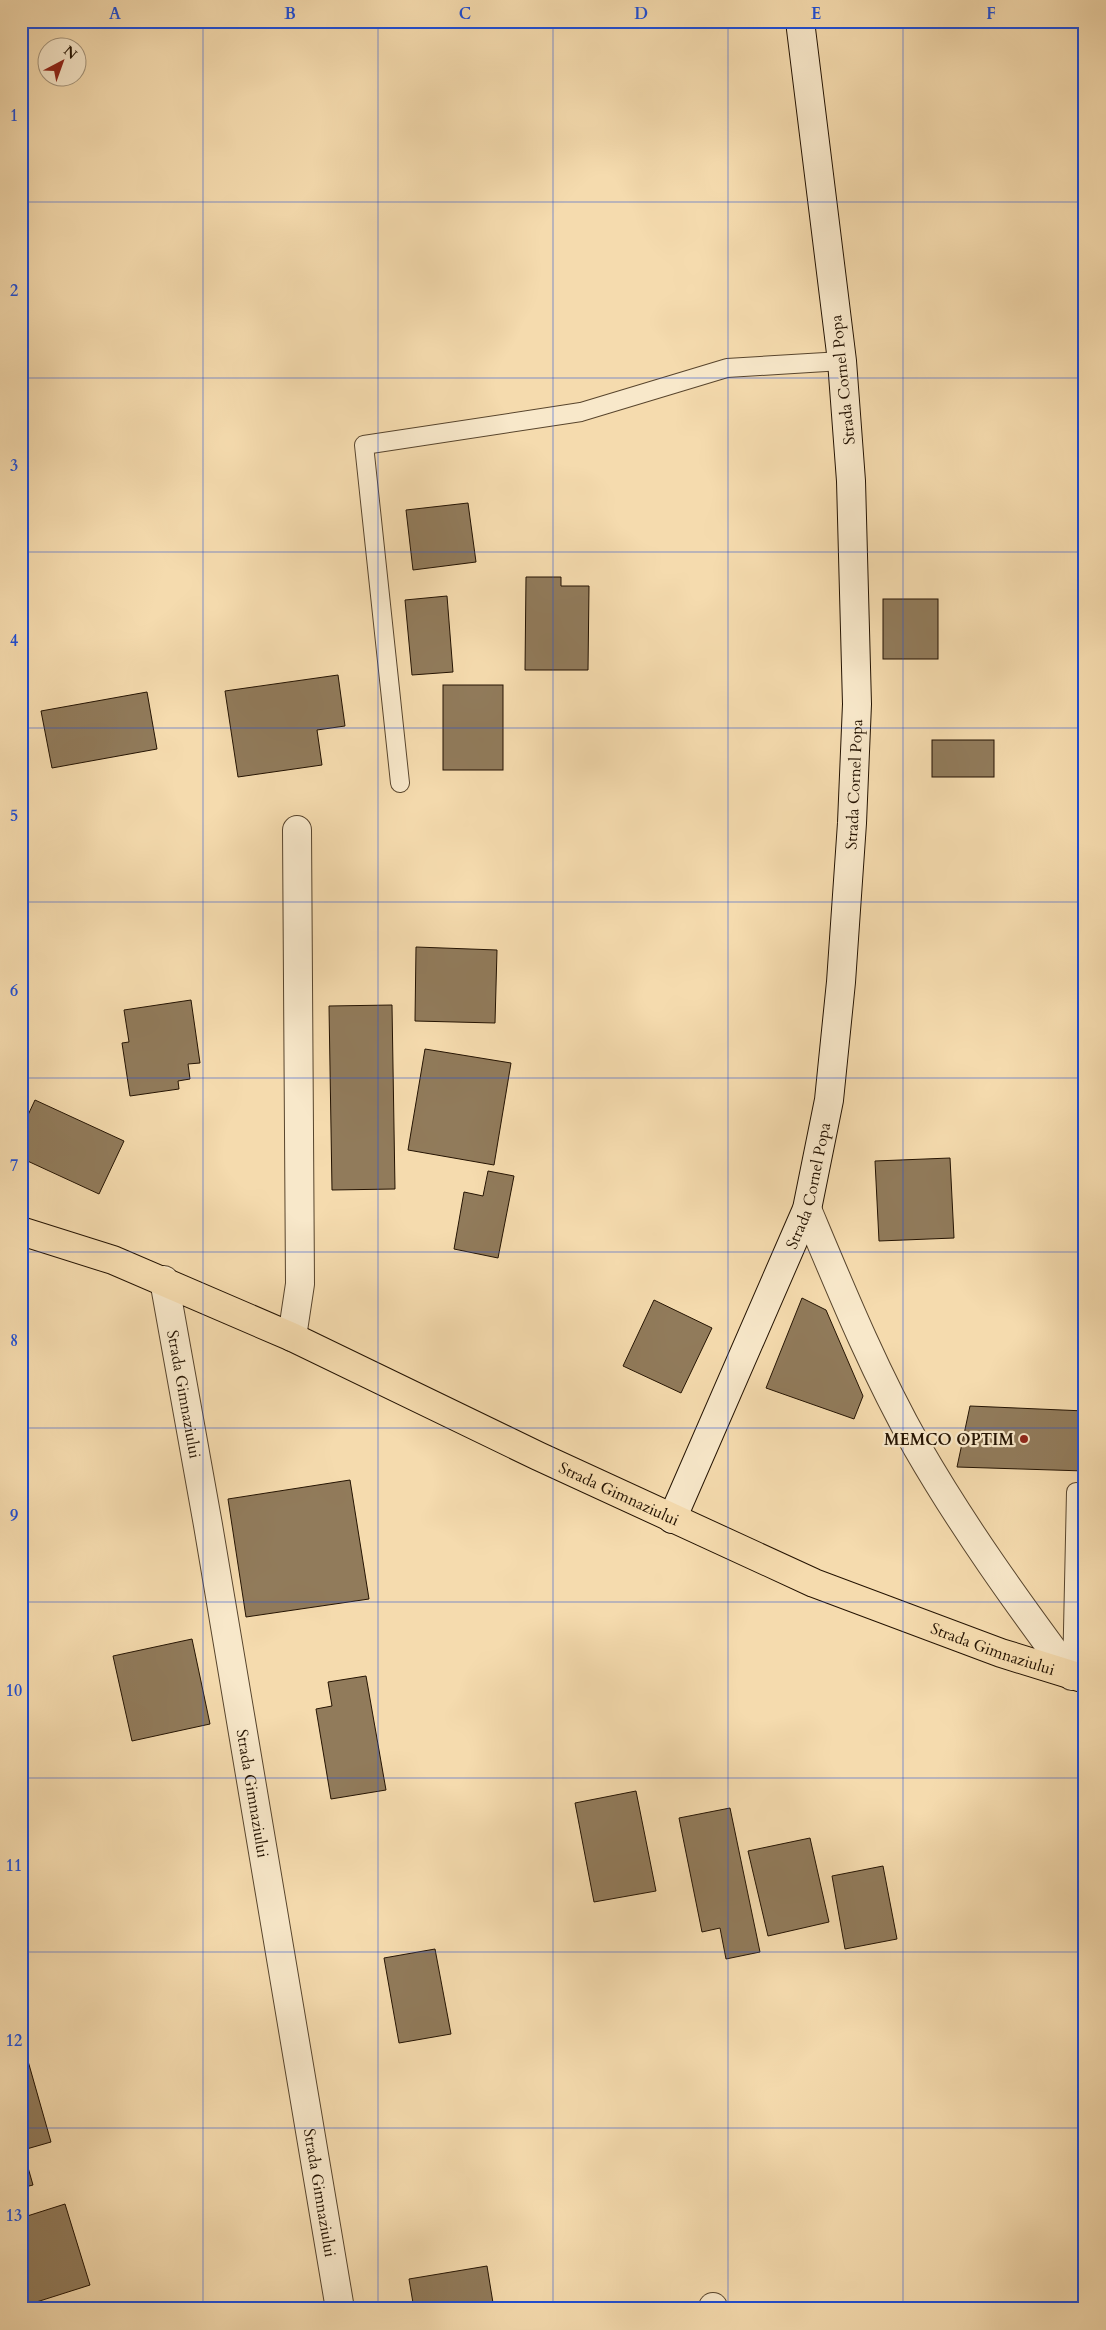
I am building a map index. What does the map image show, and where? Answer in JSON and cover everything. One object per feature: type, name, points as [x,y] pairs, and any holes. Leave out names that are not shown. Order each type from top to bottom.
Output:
[{"type":"main road","name":"Strada Gimnaziului","points":[[21,1231],[66,1243],[164,1280],[292,1337],[672,1519],[814,1583],[939,1631],[1078,1678]]},
{"type":"street","name":"Strada Cornel Popa","points":[[672,1519],[807,1209],[828,1100],[840,982],[852,823],[856,714],[852,481],[842,361],[800,21]]},
{"type":"street","points":[[292,1337],[300,1284],[297,830]]},
{"type":"street","points":[[807,1209],[870,1358],[916,1446],[960,1519],[1078,1678]]},
{"type":"street","name":"Strada Gimnaziului","points":[[164,1280],[208,1525],[340,2309]]},
{"type":"lane","points":[[400,783],[364,445],[581,412],[727,368],[842,361]]},
{"type":"lane","points":[[1076,1492],[1078,1678]]},
{"type":"building","points":[[468,503],[476,562],[413,570],[406,510]]},
{"type":"building","points":[[526,577],[561,577],[561,586],[589,586],[588,670],[525,670]]},
{"type":"building","points":[[447,596],[453,672],[412,675],[405,600]]},
{"type":"building","points":[[883,599],[938,599],[938,659],[883,659]]},
{"type":"building","points":[[338,675],[345,726],[317,730],[322,765],[238,777],[225,691]]},
{"type":"building","points":[[443,685],[503,685],[503,770],[443,770]]},
{"type":"building","points":[[147,692],[157,749],[52,768],[41,711]]},
{"type":"building","points":[[932,740],[994,740],[994,777],[932,777]]},
{"type":"building","points":[[416,947],[497,950],[495,1023],[415,1021]]},
{"type":"building","points":[[191,1000],[200,1063],[188,1064],[190,1079],[178,1081],[179,1089],[130,1096],[122,1043],[129,1042],[124,1010]]},
{"type":"building","points":[[392,1005],[395,1189],[332,1190],[329,1006]]},
{"type":"building","points":[[425,1049],[511,1063],[494,1165],[408,1150]]},
{"type":"building","points":[[35,1100],[124,1141],[99,1194],[21,1158],[21,1130]]},
{"type":"building","points":[[950,1158],[954,1238],[879,1241],[875,1161]]},
{"type":"building","points":[[488,1171],[514,1176],[498,1258],[454,1249],[464,1192],[483,1196]]},
{"type":"building","points":[[802,1298],[826,1310],[863,1396],[854,1419],[766,1388]]},
{"type":"building","points":[[654,1300],[712,1328],[681,1393],[623,1366]]},
{"type":"building","name":"MEMCO OPTIM","points":[[970,1406],[1085,1411],[1085,1471],[957,1467]]},
{"type":"building","points":[[350,1480],[369,1599],[246,1617],[228,1499]]},
{"type":"building","points":[[192,1639],[210,1724],[132,1741],[113,1656]]},
{"type":"building","points":[[366,1676],[386,1790],[331,1799],[316,1709],[332,1706],[328,1682]]},
{"type":"building","points":[[636,1791],[656,1891],[594,1902],[575,1803]]},
{"type":"building","points":[[730,1808],[760,1952],[726,1959],[720,1928],[702,1932],[679,1818]]},
{"type":"building","points":[[810,1838],[829,1922],[768,1936],[748,1851]]},
{"type":"building","points":[[883,1866],[897,1939],[845,1949],[832,1876]]},
{"type":"building","points":[[435,1949],[451,2034],[399,2043],[384,1958]]},
{"type":"building","points":[[21,1971],[27,1993],[21,1994]]},
{"type":"building","points":[[28,2061],[51,2142],[23,2150],[33,2185],[21,2188],[21,2063]]},
{"type":"building","points":[[65,2204],[90,2285],[27,2305],[21,2287],[21,2218]]},
{"type":"building","points":[[487,2266],[494,2309],[414,2309],[409,2279]]},
{"type":"building","points":[[95,2302],[97,2309],[73,2309]]},
{"type":"place","name":"MEMCO OPTIM","points":[[1024,1439]]}]
